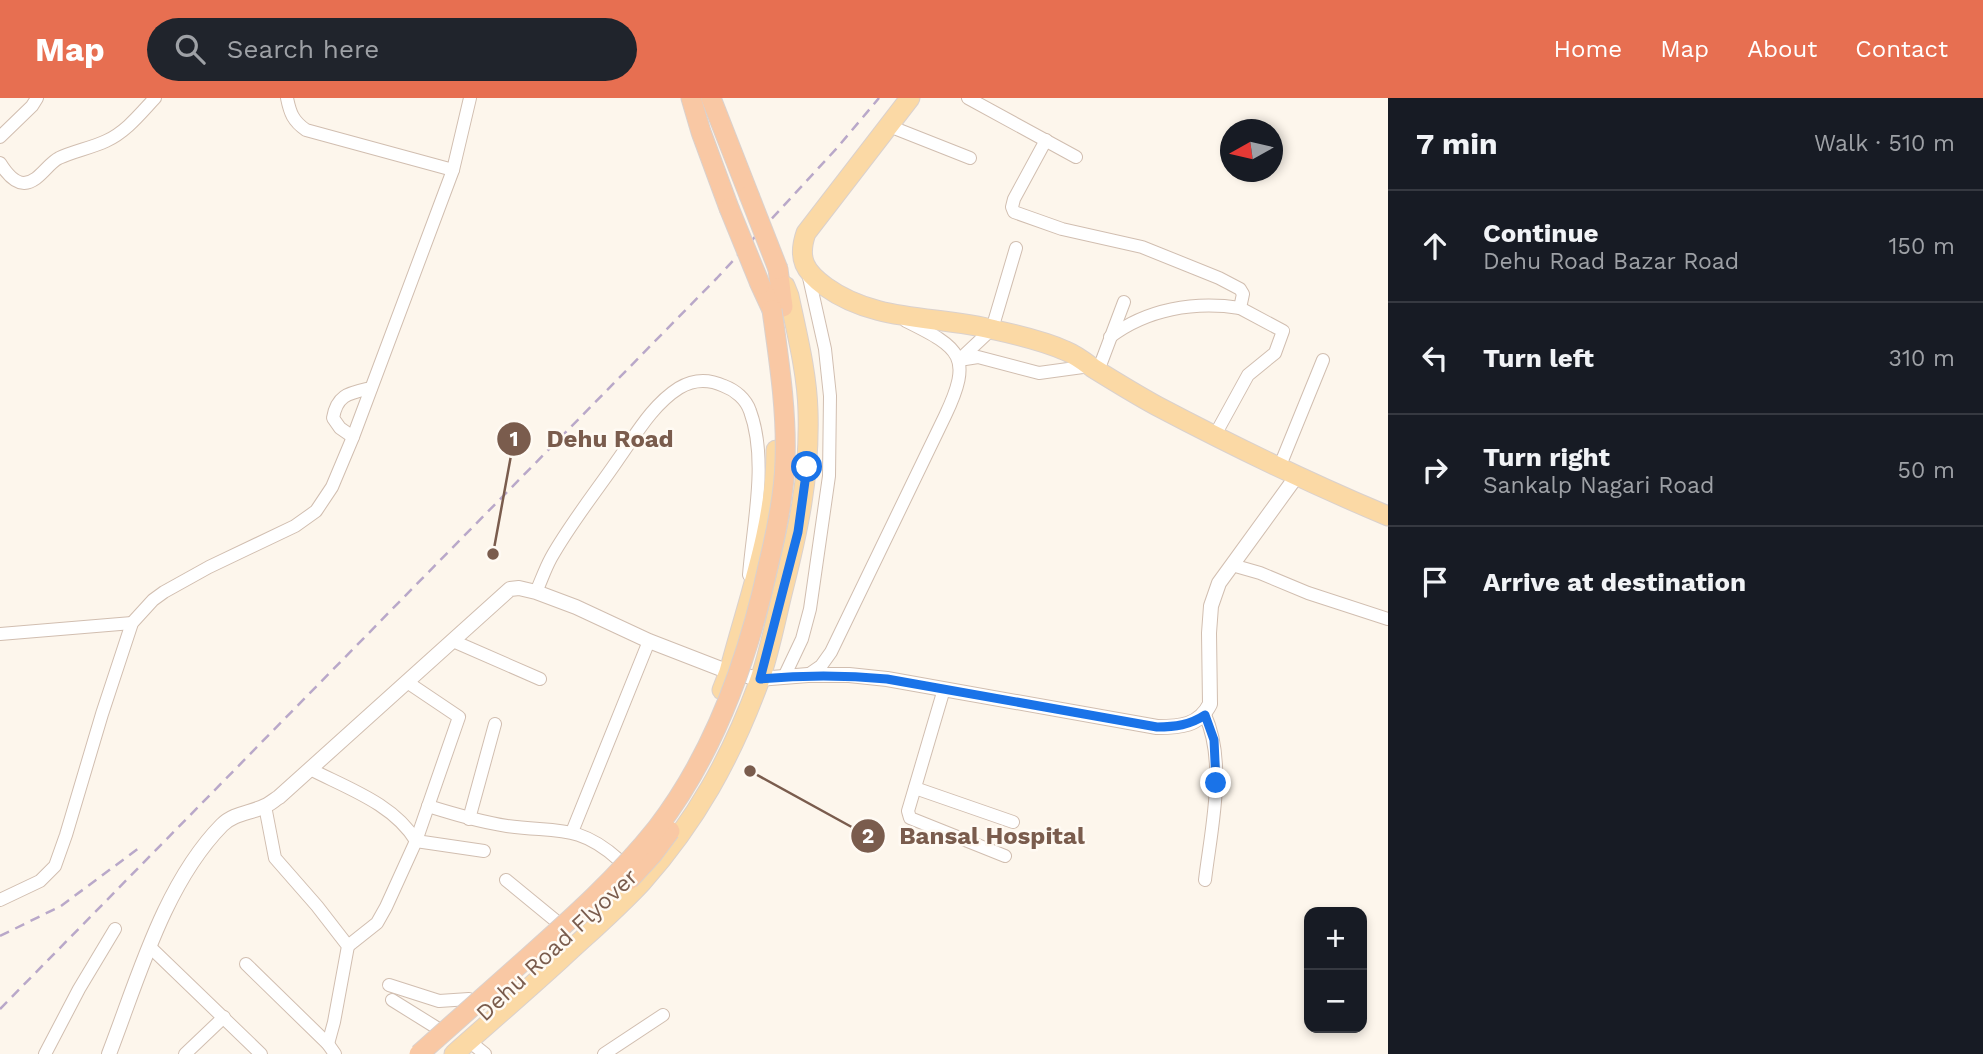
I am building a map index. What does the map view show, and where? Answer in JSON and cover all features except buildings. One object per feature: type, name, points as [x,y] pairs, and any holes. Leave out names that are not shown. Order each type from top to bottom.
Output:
[{"type":"highway","name":"Dehu Road Flyover","points":[[419,1054],[583,909],[656,828],[686,787],[713,739],[749,639],[775,539],[785,464],[785,397],[777,308],[778,268],[749,194],[698,99]]},
{"type":"highway","name":"Dehu Road Flyover","points":[[438,1054],[592,918],[652,855],[694,799],[715,763],[736,715],[767,622],[780,570],[796,479],[795,408],[777,308],[760,284],[729,208],[701,131],[698,99]]},
{"type":"main road","points":[[910,98],[806,233],[802,246],[803,260],[817,281],[850,302],[893,315],[992,329],[1068,352],[1158,407],[1287,472],[1388,516]]},
{"type":"main road","points":[[462,1048],[596,929],[642,881],[703,802],[735,741],[760,679],[798,532],[807,467],[808,409],[804,373],[789,296],[778,268]]},
{"type":"main road","points":[[407,1054],[600,881],[641,834],[675,788],[708,726],[729,672],[764,543],[776,467],[776,414],[760,284]]},
{"type":"street","points":[[0,137],[37,98]]},
{"type":"street","points":[[0,163],[8,175],[20,183],[35,180],[47,166],[59,158],[105,142],[122,132],[155,98]]},
{"type":"street","points":[[287,98],[290,114],[296,123],[306,130],[453,170]]},
{"type":"street","points":[[0,900],[40,881],[55,866],[132,623],[163,592],[284,532],[316,511],[332,487],[353,438],[453,170],[470,98]]},
{"type":"street","points":[[968,98],[1076,157]]},
{"type":"street","points":[[889,126],[970,158]]},
{"type":"street","points":[[1046,141],[1014,199],[1014,212],[1062,229],[1142,247],[1219,278],[1240,289],[1240,308]]},
{"type":"street","points":[[959,360],[992,329],[1016,248]]},
{"type":"street","points":[[784,677],[802,639],[810,609],[829,476],[830,396],[825,349],[808,271]]},
{"type":"street","points":[[959,360],[978,356],[1039,373],[1094,369],[1124,302]]},
{"type":"street","points":[[1110,337],[1124,327],[1158,312],[1193,306],[1240,308],[1283,331],[1275,353],[1248,375],[1215,435]]},
{"type":"street","points":[[808,675],[821,666],[831,652],[954,397],[961,371],[959,360],[938,336],[893,315]]},
{"type":"street","points":[[109,1054],[162,918],[183,878],[223,824],[236,815],[265,806],[279,797],[510,589],[536,592],[576,607],[649,641],[729,672],[760,679],[849,675],[944,688],[1157,727],[1174,727],[1195,722],[1205,715],[1210,704],[1211,606],[1219,583],[1287,472],[1323,360]]},
{"type":"street","points":[[536,592],[564,536],[646,419],[679,388],[694,381],[705,380],[718,383],[740,396],[750,409],[755,429],[758,497],[746,610]]},
{"type":"street","points":[[353,438],[340,428],[333,418],[335,407],[341,398],[371,388]]},
{"type":"street","points":[[1232,565],[1388,619]]},
{"type":"street","points":[[0,634],[132,623]]},
{"type":"street","points":[[453,640],[540,679]]},
{"type":"street","points":[[572,832],[649,641]]},
{"type":"street","points":[[332,1049],[348,946],[377,923],[386,907],[416,841],[459,717],[407,682]]},
{"type":"street","points":[[944,688],[908,811],[910,818],[1005,856]]},
{"type":"street","points":[[1205,715],[1214,740],[1216,760],[1205,880]]},
{"type":"street","points":[[469,819],[495,724]]},
{"type":"street","points":[[310,769],[387,810],[409,829],[416,841]]},
{"type":"street","points":[[915,788],[1013,822]]},
{"type":"street","points":[[265,806],[275,858],[348,946]]},
{"type":"street","points":[[428,806],[469,819],[512,827],[572,832],[597,843],[619,860]]},
{"type":"street","points":[[416,841],[484,851]]},
{"type":"street","points":[[506,880],[556,921]]},
{"type":"street","points":[[45,1054],[115,929]]},
{"type":"street","points":[[150,947],[261,1054]]},
{"type":"street","points":[[246,964],[332,1049]]},
{"type":"street","points":[[389,985],[439,1001],[469,999]]},
{"type":"street","points":[[392,1000],[437,1028]]},
{"type":"street","points":[[604,1054],[663,1015]]},
{"type":"street","points":[[185,1054],[223,1017]]},
{"type":"street","points":[[462,1048],[485,1054]]},
{"type":"railway","points":[[0,1009],[717,278],[837,148],[879,98]]},
{"type":"railway","points":[[0,936],[61,906],[139,848]]},
{"type":"place","name":"Dehu Road","points":[[493,554]]},
{"type":"place","name":"Bansal Hospital","points":[[750,771]]},
{"type":"route","points":[[807,467],[798,532],[760,679],[808,675],[887,679],[1157,727],[1174,727],[1195,722],[1205,715],[1214,740],[1216,783]]}]
